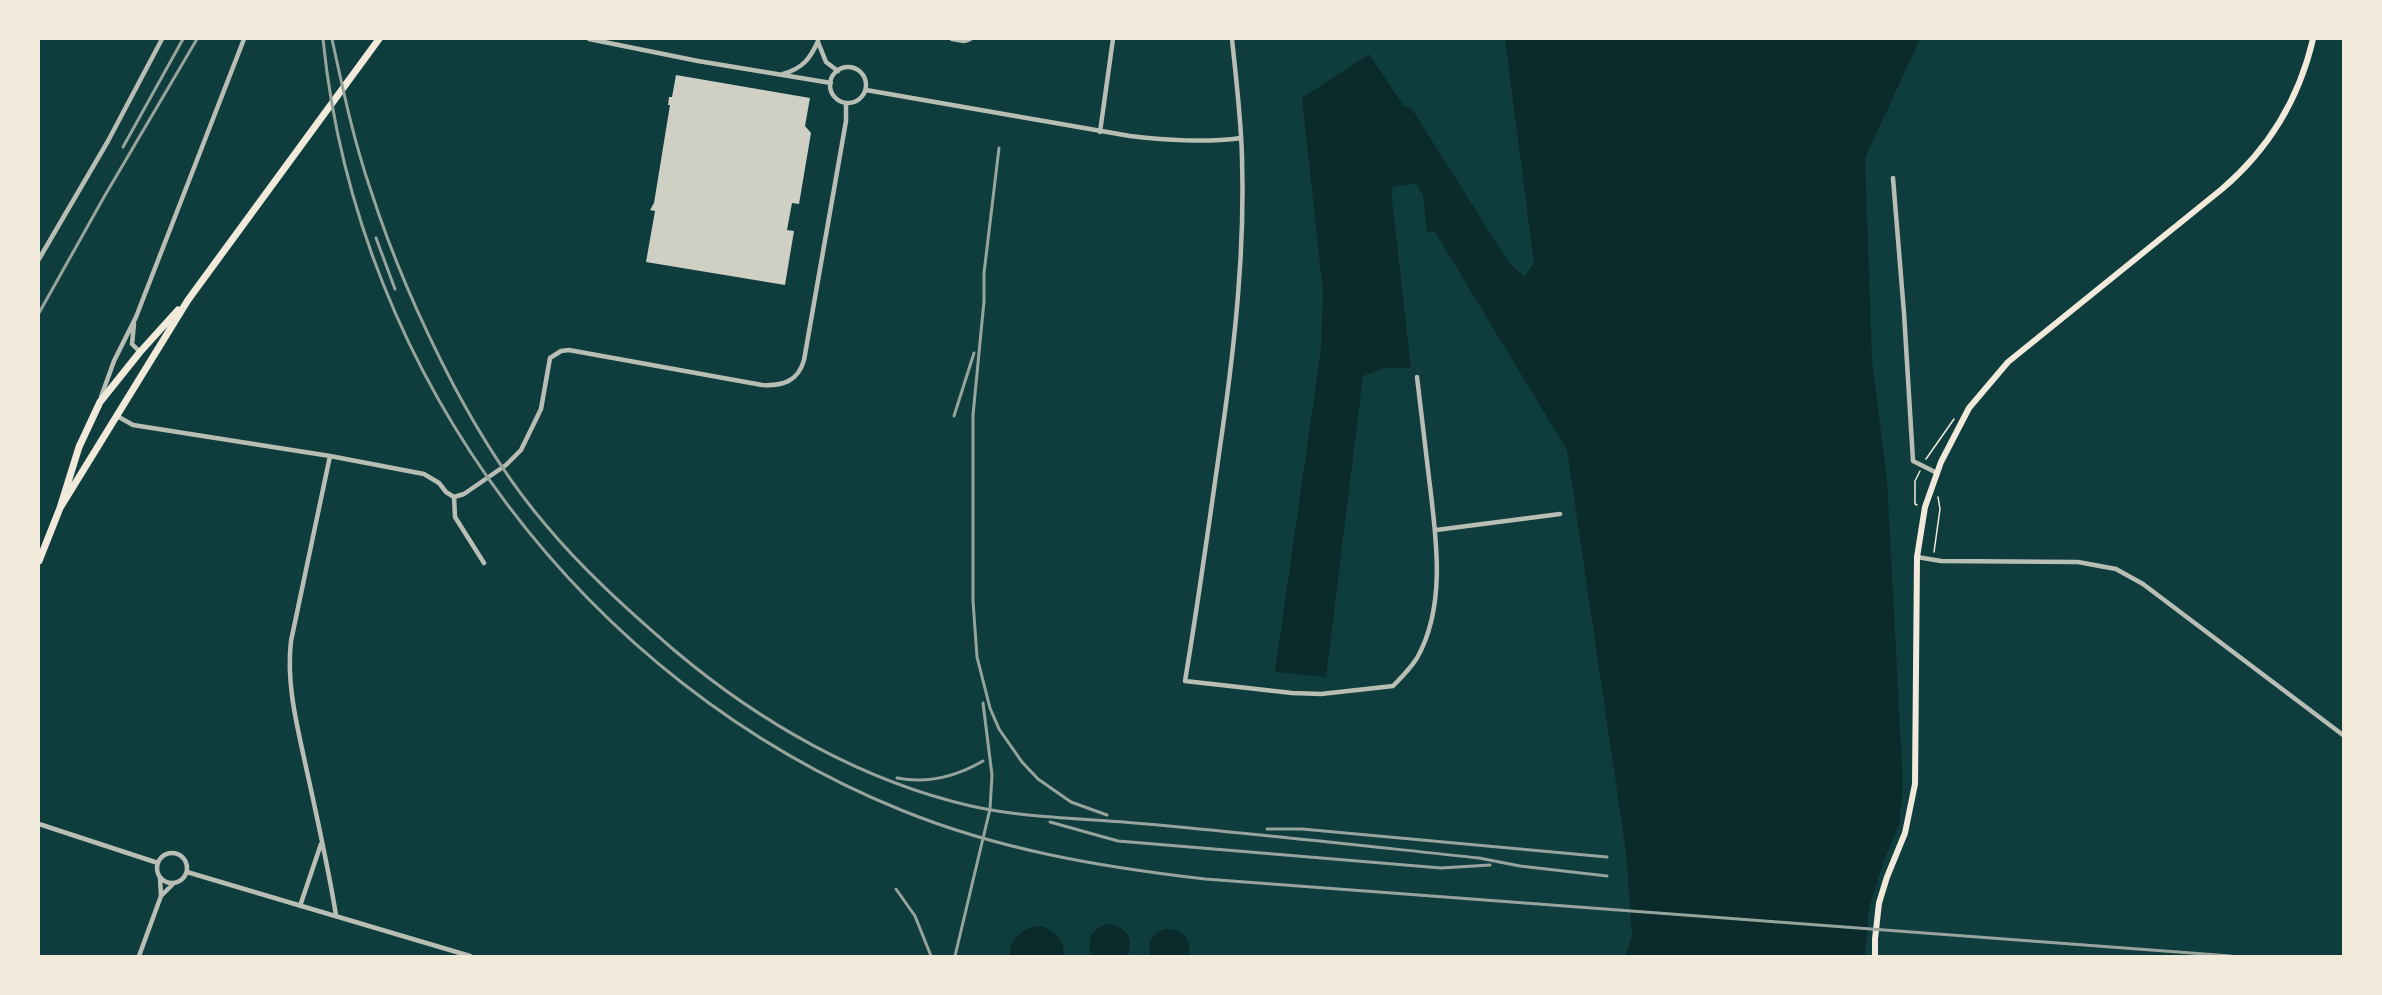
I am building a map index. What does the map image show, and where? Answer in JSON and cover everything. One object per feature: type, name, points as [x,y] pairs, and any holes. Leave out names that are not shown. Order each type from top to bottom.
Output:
[{"type":"main road","points":[[60,508],[188,300],[379,39]]},
{"type":"main road","points":[[1875,956],[1879,903],[1905,833],[1915,784],[1917,557],[1925,507],[1956,430],[1970,408],[2008,362],[2250,164],[2263,148],[2289,106],[2309,57],[2313,39]]},
{"type":"main road","points":[[39,561],[60,508],[79,447],[100,402],[140,352],[188,300]]},
{"type":"street","points":[[39,259],[108,141],[162,39]]},
{"type":"street","points":[[100,402],[114,361],[136,317],[244,39]]},
{"type":"street","points":[[590,39],[831,83]]},
{"type":"street","points":[[952,39],[964,41],[970,39]]},
{"type":"street","points":[[1100,132],[1113,39]]},
{"type":"street","points":[[1232,39],[1241,138],[1241,249],[1227,398],[1203,574],[1185,681],[1321,694],[1393,686],[1417,658],[1436,597],[1437,572],[1436,530],[1417,377]]},
{"type":"street","points":[[818,40],[819,50],[826,62],[838,71]]},
{"type":"street","points":[[782,75],[803,66],[818,40]]},
{"type":"street","points":[[849,68],[859,71],[866,81],[866,90],[857,101],[846,103],[836,98],[831,89],[831,83],[838,71],[849,68]]},
{"type":"street","points":[[866,90],[1100,132],[1162,139],[1241,138]]},
{"type":"street","points":[[454,497],[464,494],[506,465],[521,450],[541,409],[550,358],[561,351],[569,350],[762,385],[780,386],[794,379],[802,371],[846,121],[846,103]]},
{"type":"street","points":[[1893,177],[1904,313],[1912,461],[1937,473]]},
{"type":"street","points":[[136,317],[132,344],[140,352]]},
{"type":"street","points":[[117,416],[133,425],[330,456],[424,474],[439,483],[454,497],[455,517],[484,563]]},
{"type":"street","points":[[330,456],[288,663],[294,712],[336,915]]},
{"type":"street","points":[[1436,530],[1560,514]]},
{"type":"street","points":[[1917,557],[1933,560],[2078,562],[2116,568],[2142,584],[2343,735]]},
{"type":"street","points":[[39,824],[158,863]]},
{"type":"street","points":[[300,906],[322,841]]},
{"type":"street","points":[[159,876],[165,882],[173,883],[182,880],[187,872],[185,860],[175,853],[165,855],[158,863],[159,876],[161,896]]},
{"type":"street","points":[[187,872],[470,956]]},
{"type":"street","points":[[139,956],[161,896],[173,883]]},
{"type":"path","points":[[1925,507],[1915,504],[1915,481],[1958,414]]},
{"type":"path","points":[[1933,560],[1939,516]]},
{"type":"water","points":[[1505,39],[1920,39],[1865,158],[1872,361],[1887,480],[1903,786],[1899,825],[1883,863],[1869,908],[1865,956],[1625,956],[1632,936],[1626,852],[1567,450],[1435,232],[1427,232],[1423,195],[1416,184],[1394,186],[1391,191],[1411,368],[1385,368],[1363,376],[1326,677],[1275,672],[1321,349],[1323,292],[1302,98],[1369,54],[1403,105],[1412,109],[1509,263],[1524,277],[1534,263]]},
{"type":"water","points":[[1109,924],[1120,928],[1127,935],[1130,945],[1127,956],[1092,956],[1089,945],[1094,931]]},
{"type":"water","points":[[1041,926],[1058,937],[1063,945],[1064,956],[1010,956],[1012,943],[1019,934],[1029,928]]},
{"type":"water","points":[[1165,929],[1176,930],[1184,936],[1189,944],[1189,956],[1150,956],[1149,947],[1152,939]]},
{"type":"building","points":[[676,75],[810,98],[805,126],[811,133],[799,204],[792,203],[787,230],[794,231],[785,285],[646,262],[655,211],[650,210],[654,203],[670,105],[668,105],[669,97],[672,97]]},
{"type":"railway","points":[[123,147],[183,39]]},
{"type":"railway","points":[[39,313],[197,39]]},
{"type":"railway","points":[[323,39],[345,164],[383,284],[438,398],[507,504],[589,599],[683,683],[787,754],[901,810],[975,836],[1051,855],[1127,869],[1205,879],[2231,956]]},
{"type":"railway","points":[[332,39],[359,154],[389,241],[430,339],[485,440],[507,475],[532,508],[591,574],[674,650],[741,701],[813,746],[852,765],[930,795],[971,806],[1032,815],[1178,827],[1479,858],[1520,866],[1607,876]]},
{"type":"railway","points":[[999,148],[984,273],[984,301],[973,415],[973,601],[977,657],[990,708],[999,729],[1022,762],[1038,779],[1071,802],[1107,815]]},
{"type":"railway","points":[[376,238],[395,289]]},
{"type":"railway","points":[[954,416],[974,353]]},
{"type":"railway","points":[[955,956],[990,809],[992,775],[983,703]]},
{"type":"railway","points":[[897,778],[919,780],[942,777],[963,771],[983,761]]},
{"type":"railway","points":[[1050,822],[1118,841],[1441,868],[1490,865]]},
{"type":"railway","points":[[1267,829],[1302,829],[1607,857]]},
{"type":"railway","points":[[896,889],[915,916],[931,956]]}]
